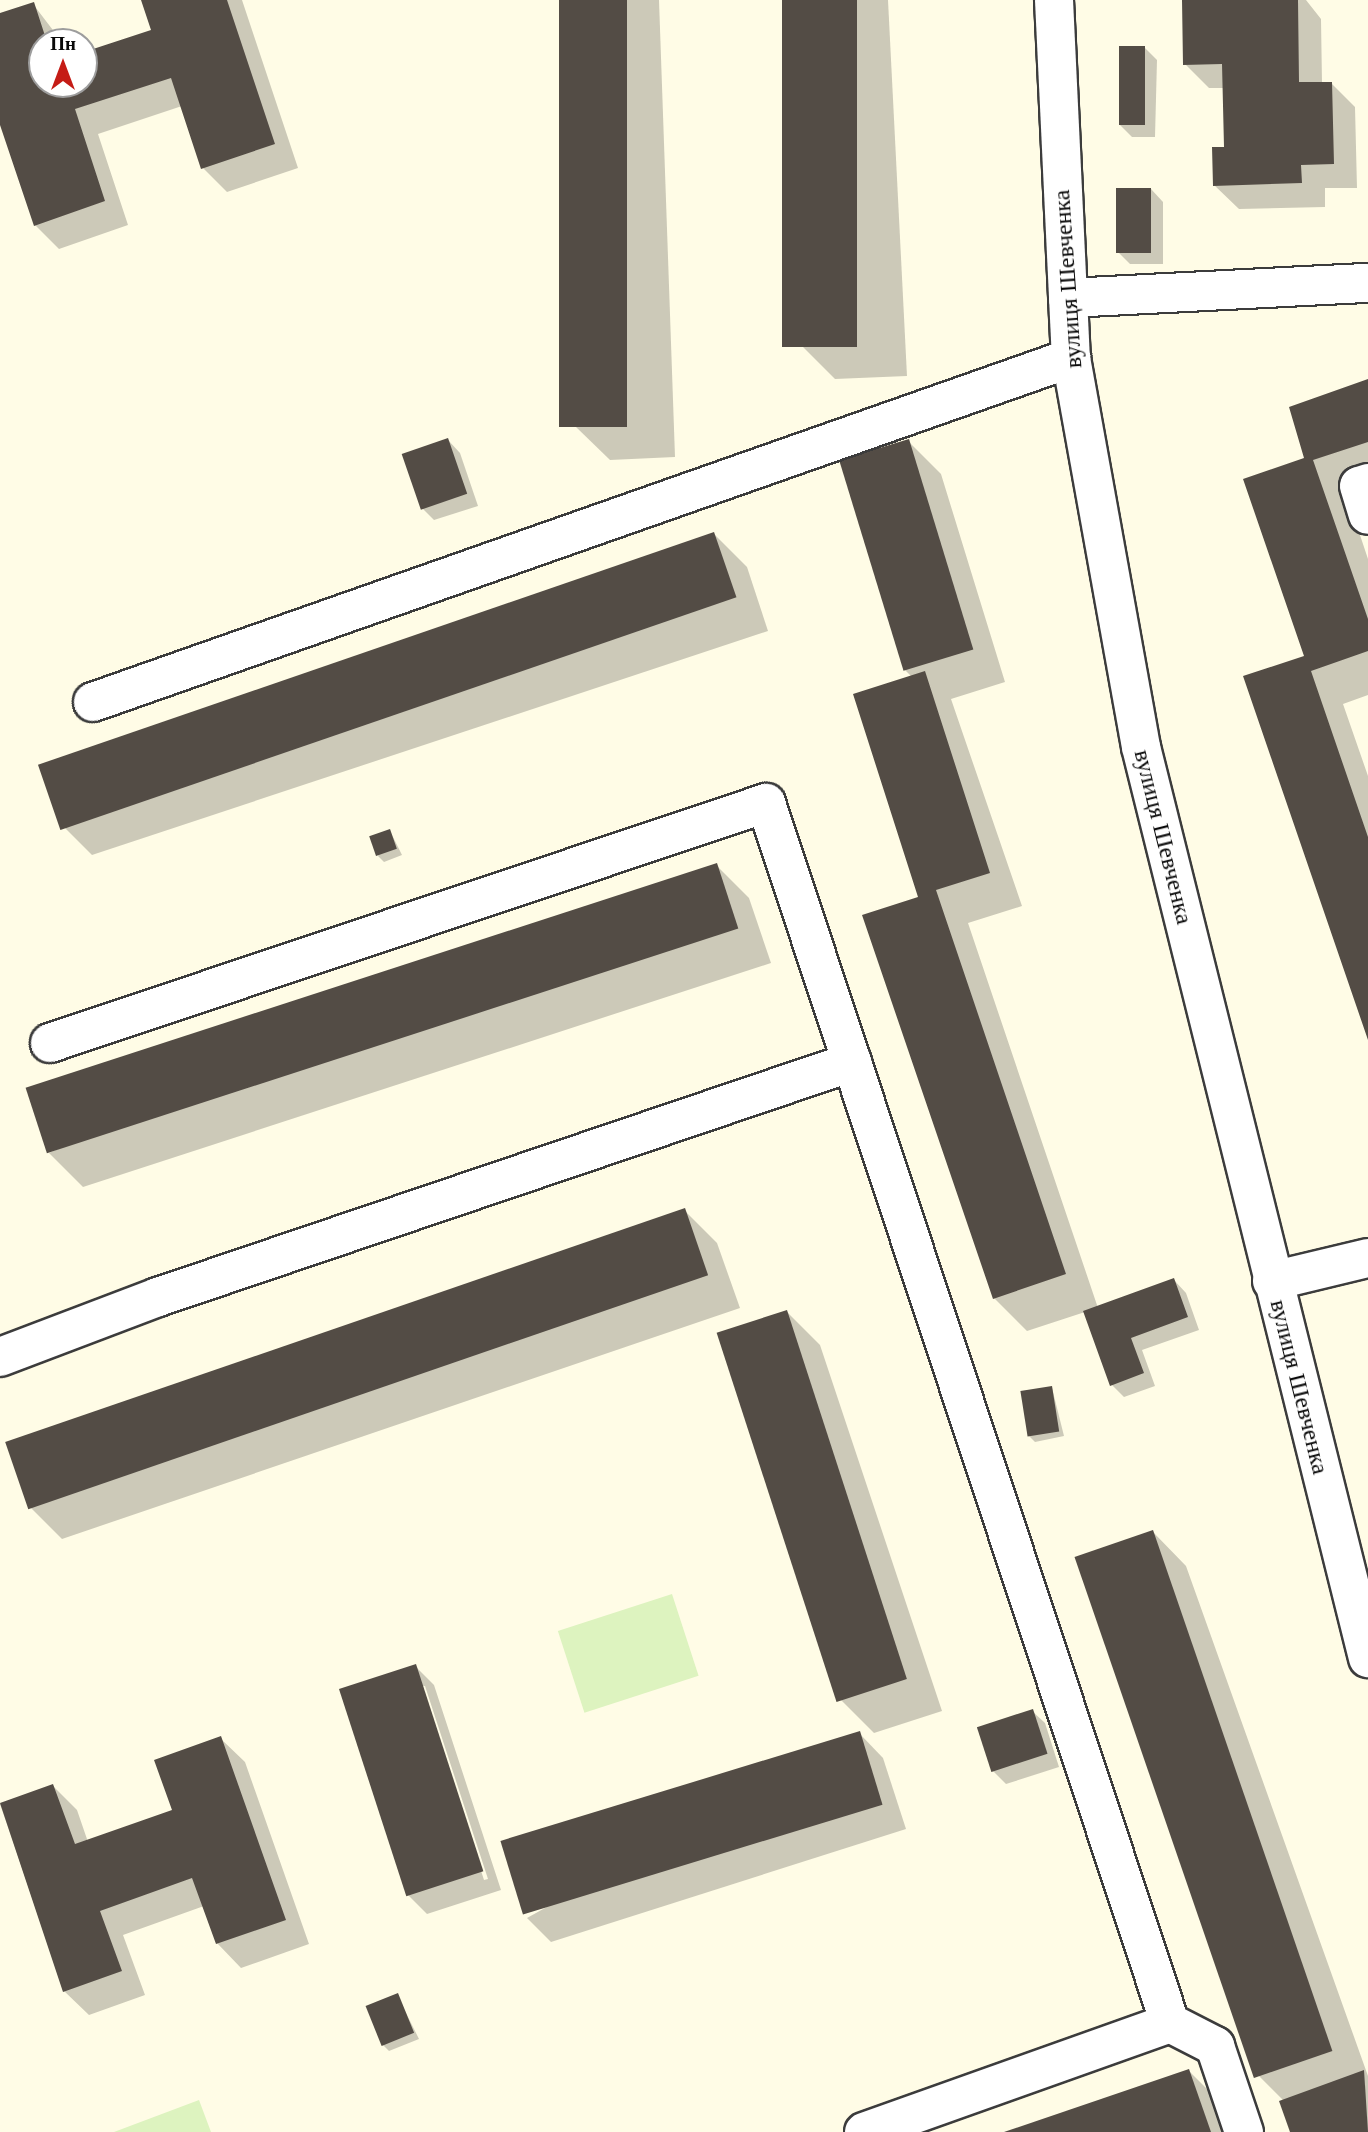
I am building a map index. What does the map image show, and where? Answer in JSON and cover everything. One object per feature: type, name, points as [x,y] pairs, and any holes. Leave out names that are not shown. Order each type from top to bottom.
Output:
[{"type":"street","name":"вулиця Шевченка","points":[[1054,0],[1071,358],[1141,747],[1368,1658]]},
{"type":"street","points":[[1068,298],[1368,282]]},
{"type":"street","points":[[93,702],[1071,358]]},
{"type":"street","points":[[1368,483],[1359,486],[1368,515]]},
{"type":"street","points":[[50,1043],[766,803],[1170,2023],[1215,2046],[1244,2132]]},
{"type":"street","points":[[0,1357],[158,1297],[852,1062]]},
{"type":"street","points":[[1272,1281],[1368,1258]]},
{"type":"street","points":[[864,2132],[1170,2023]]},
{"type":"green space","points":[[672,1594],[699,1676],[584,1713],[558,1631]]},
{"type":"green space","points":[[199,2100],[211,2132],[114,2132]]},
{"type":"building","points":[[141,0],[227,0],[275,144],[201,169],[171,78],[75,109],[105,201],[34,226],[0,125],[0,13],[34,2],[42,28],[28,28],[28,98],[98,98],[98,47],[151,30]]},
{"type":"building","points":[[559,0],[627,0],[627,427],[559,427]]},
{"type":"building","points":[[782,0],[857,0],[857,347],[782,347]]},
{"type":"building","points":[[1182,0],[1298,0],[1299,82],[1332,82],[1334,164],[1301,165],[1302,183],[1213,186],[1212,147],[1224,147],[1222,64],[1183,65]]},
{"type":"building","points":[[1119,46],[1145,46],[1145,125],[1119,125]]},
{"type":"building","points":[[1116,188],[1151,188],[1151,253],[1116,253]]},
{"type":"building","points":[[1368,379],[1368,442],[1313,460],[1368,619],[1368,651],[1311,671],[1368,837],[1368,1040],[1243,676],[1304,656],[1243,479],[1304,458],[1289,407]]},
{"type":"building","points":[[448,438],[467,494],[421,510],[402,454]]},
{"type":"building","points":[[909,439],[973,649],[904,671],[839,460]]},
{"type":"building","points":[[714,532],[736,597],[60,830],[38,765]]},
{"type":"building","points":[[925,671],[990,873],[936,890],[1066,1274],[993,1299],[862,915],[918,897],[853,694]]},
{"type":"building","points":[[390,829],[397,849],[376,856],[369,836]]},
{"type":"building","points":[[717,863],[738,929],[47,1153],[26,1088]]},
{"type":"building","points":[[685,1208],[708,1275],[28,1509],[5,1442]]},
{"type":"building","points":[[1174,1278],[1188,1317],[1131,1338],[1144,1373],[1110,1386],[1083,1311]]},
{"type":"building","points":[[787,1310],[907,1679],[837,1702],[717,1333]]},
{"type":"building","points":[[1052,1386],[1059,1431],[1028,1436],[1020,1391]]},
{"type":"building","points":[[1153,1530],[1332,2051],[1254,2078],[1075,1557]]},
{"type":"building","points":[[416,1664],[483,1871],[406,1896],[339,1689]]},
{"type":"building","points":[[1033,1709],[1048,1754],[991,1772],[977,1727]]},
{"type":"building","points":[[860,1731],[883,1805],[523,1915],[500,1841]]},
{"type":"building","points":[[221,1736],[286,1920],[216,1944],[192,1878],[100,1911],[122,1971],[63,1992],[0,1803],[53,1784],[75,1844],[172,1810],[154,1760]]},
{"type":"building","points":[[398,1993],[414,2033],[382,2046],[366,2006]]},
{"type":"building","points":[[1189,2069],[1211,2132],[1004,2132]]},
{"type":"building","points":[[1364,2070],[1368,2132],[1290,2132],[1279,2101]]}]
